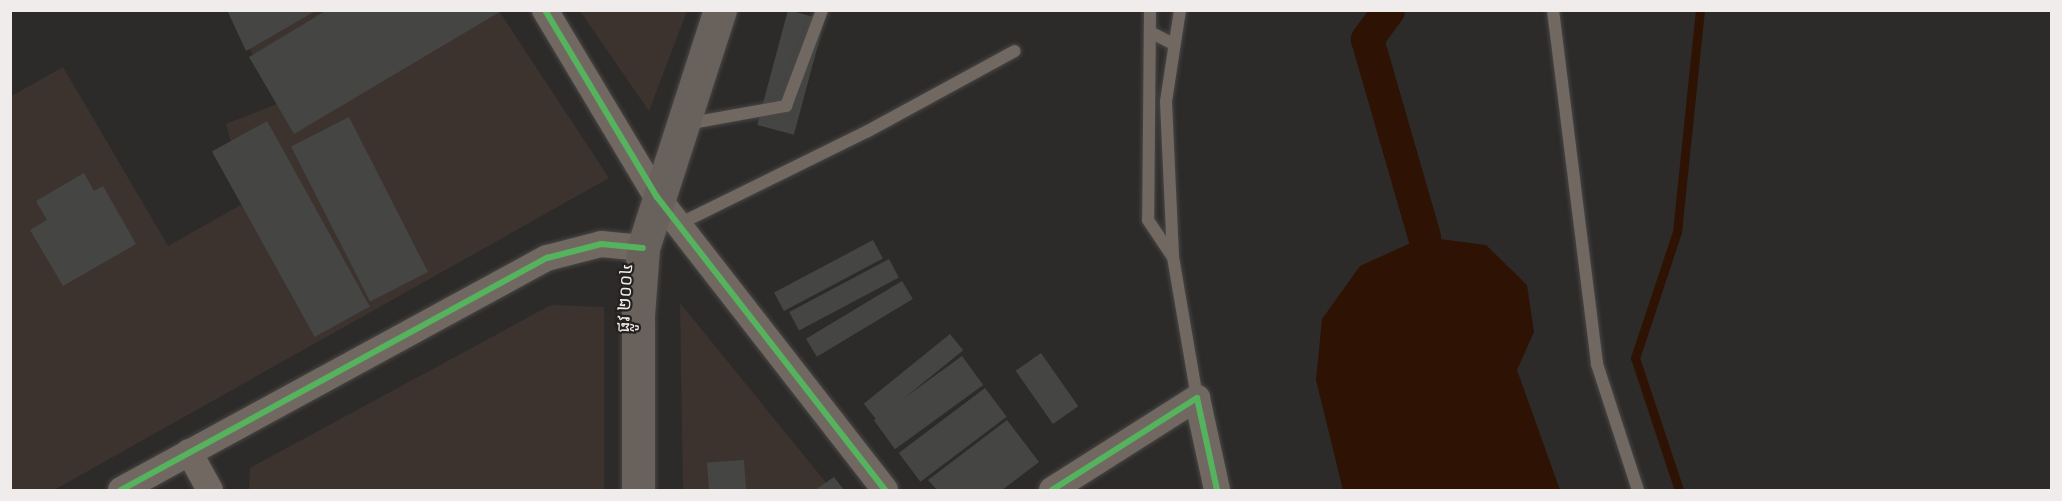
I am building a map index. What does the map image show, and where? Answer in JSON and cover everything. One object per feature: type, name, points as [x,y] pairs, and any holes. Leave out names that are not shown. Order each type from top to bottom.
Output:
[{"type":"main road","name":"ផ្លូវ ២០០៤","points":[[638,490],[638,315],[642,248],[720,10]]},
{"type":"street","points":[[545,10],[657,197],[885,490]]},
{"type":"street","points":[[121,490],[547,258],[601,244],[642,248]]},
{"type":"street","points":[[1052,490],[1197,398],[1216,490]]},
{"type":"street","points":[[189,452],[210,490]]},
{"type":"lane","points":[[681,125],[786,106],[822,10]]},
{"type":"lane","points":[[1150,10],[1148,220],[1173,257]]},
{"type":"lane","points":[[1180,10],[1172,43],[1166,102],[1173,257],[1197,398]]},
{"type":"lane","points":[[1553,10],[1597,364],[1638,490]]},
{"type":"lane","points":[[1150,32],[1172,43]]},
{"type":"lane","points":[[677,225],[868,130],[1015,51]]},
{"type":"shaded area","points":[[231,11],[499,11],[609,178],[54,490],[11,490],[10,97],[63,67],[168,246],[248,201],[226,124],[277,104]]},
{"type":"shaded area","points":[[580,11],[687,11],[649,111]]},
{"type":"shaded area","points":[[1424,237],[1486,245],[1527,285],[1534,332],[1517,370],[1560,490],[1343,490],[1316,380],[1322,319],[1360,266]]},
{"type":"shaded area","points":[[680,303],[832,490],[683,490]]},
{"type":"shaded area","points":[[551,305],[604,307],[604,490],[249,490],[250,468]]},
{"type":"building","points":[[227,10],[317,10],[246,51]]},
{"type":"building","points":[[327,10],[503,10],[294,134],[249,57]]},
{"type":"building","points":[[788,10],[825,20],[794,135],[757,125]]},
{"type":"building","points":[[349,117],[428,272],[370,302],[291,147]]},
{"type":"building","points":[[267,121],[370,306],[315,337],[212,152]]},
{"type":"building","points":[[84,173],[94,191],[103,186],[136,244],[63,286],[30,230],[47,220],[36,201]]},
{"type":"building","points":[[873,240],[883,259],[784,311],[774,293]]},
{"type":"building","points":[[889,259],[899,278],[799,331],[789,312]]},
{"type":"building","points":[[902,281],[913,299],[817,357],[806,339]]},
{"type":"building","points":[[950,334],[963,350],[877,420],[864,404]]},
{"type":"building","points":[[1041,353],[1078,406],[1053,424],[1016,371]]},
{"type":"building","points":[[962,356],[983,385],[895,449],[874,420]]},
{"type":"building","points":[[985,388],[1007,417],[920,482],[899,453]]},
{"type":"building","points":[[1007,420],[1039,462],[1002,490],[937,490],[928,480]]},
{"type":"building","points":[[744,460],[746,490],[709,490],[707,463]]},
{"type":"building","points":[[834,477],[844,490],[815,490]]},
{"type":"waterway","points":[[1388,10],[1367,39],[1424,237]]},
{"type":"waterway","points":[[1679,490],[1635,358],[1677,232],[1700,10]]},
{"type":"cycle path","points":[[545,10],[657,197],[885,490]]},
{"type":"cycle path","points":[[121,490],[547,258],[601,244],[643,248]]},
{"type":"cycle path","points":[[1052,490],[1197,398],[1217,490]]}]
